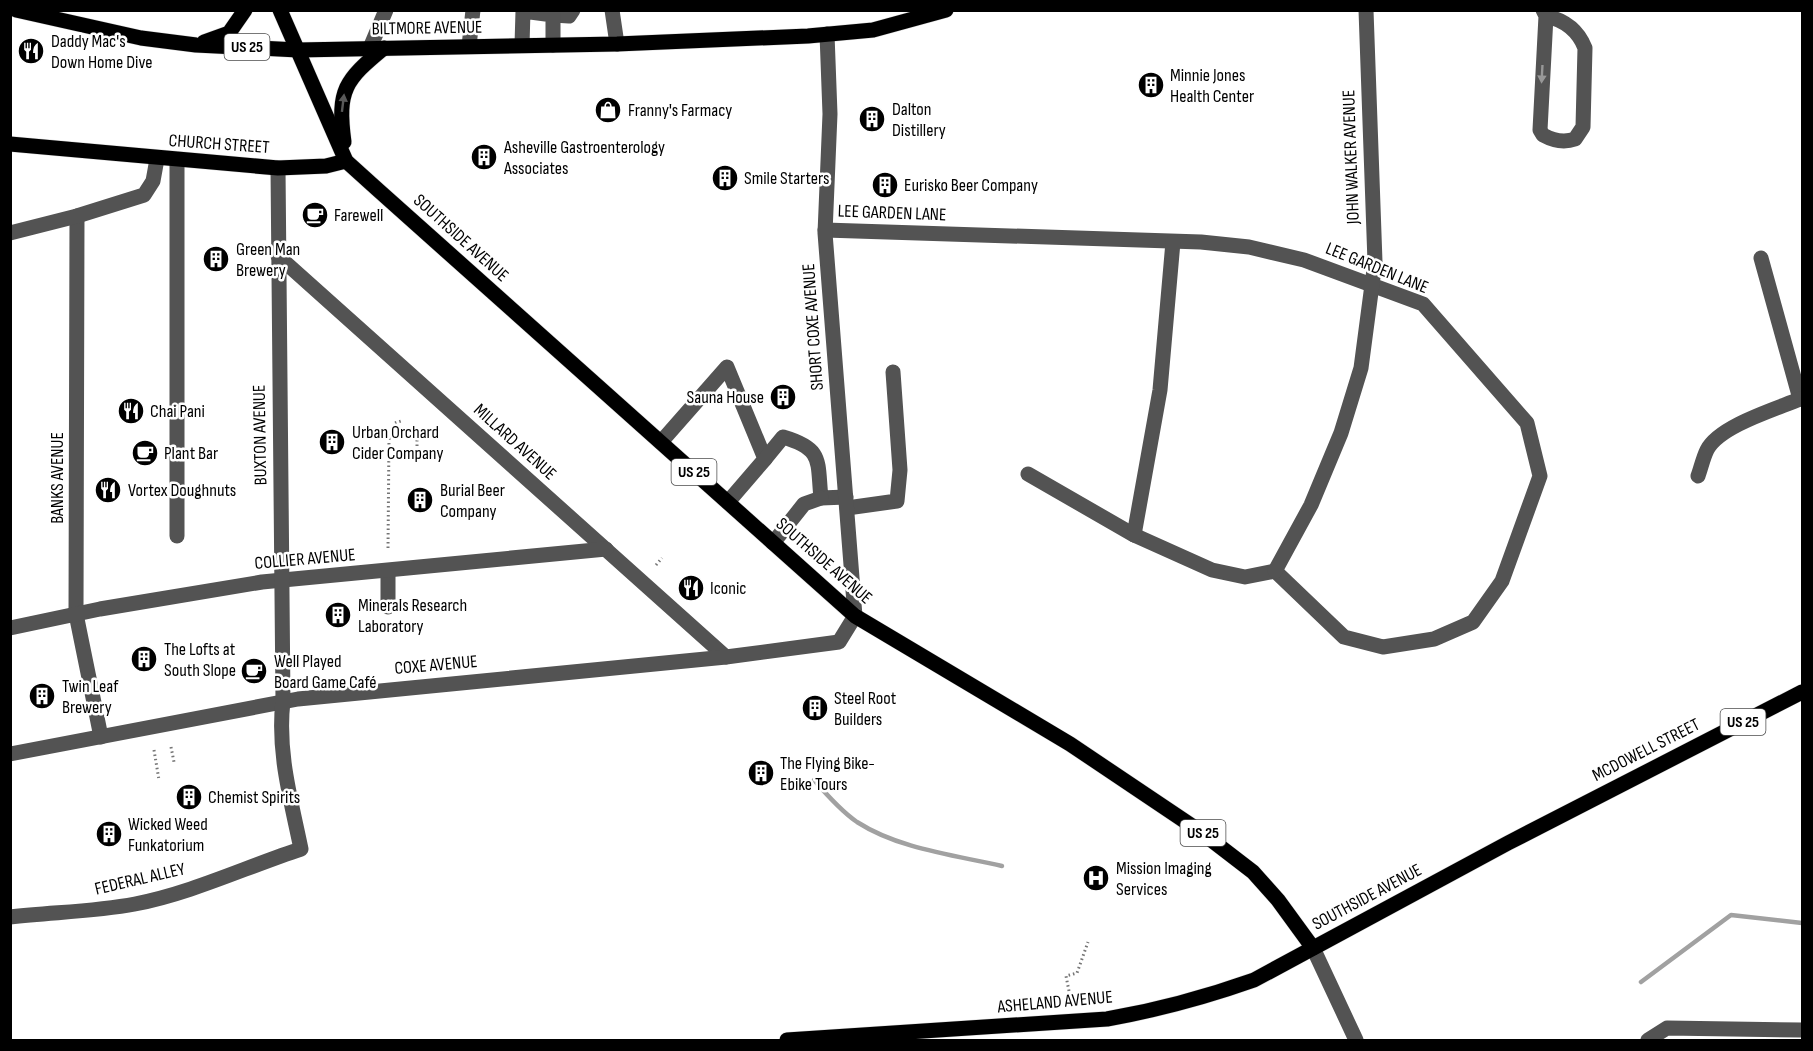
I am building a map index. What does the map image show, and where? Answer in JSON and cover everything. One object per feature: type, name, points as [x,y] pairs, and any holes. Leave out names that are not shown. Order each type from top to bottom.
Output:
[{"type":"main road","name":"BILTMORE AVENUE","points":[[16,10],[141,38],[196,45],[298,50],[617,44],[827,34],[873,30],[946,10]]},
{"type":"main road","points":[[196,45],[229,33],[245,10]]},
{"type":"main road","name":"SOUTHSIDE AVENUE","points":[[280,10],[346,161],[855,616],[1070,744],[1201,832],[1253,872],[1278,900],[1313,948],[1508,843]]},
{"type":"main road","points":[[346,161],[342,122],[345,89],[354,73],[377,48]]},
{"type":"main road","points":[[10,144],[157,159]]},
{"type":"main road","name":"CHURCH STREET","points":[[157,159],[279,168],[326,166],[346,161]]},
{"type":"main road","name":"MCDOWELL STREET","points":[[1508,843],[1803,692]]},
{"type":"main road","name":"ASHELAND AVENUE","points":[[787,1041],[1116,1017],[1153,1010],[1254,980],[1313,948]]},
{"type":"street","points":[[377,48],[386,10]]},
{"type":"street","points":[[469,46],[473,10]]},
{"type":"street","points":[[522,45],[524,11],[569,16],[573,10]]},
{"type":"street","points":[[612,10],[617,44]]},
{"type":"street","name":"JOHN WALKER AVENUE","points":[[1275,571],[1311,505],[1341,433],[1361,368],[1374,284],[1366,10]]},
{"type":"street","points":[[553,13],[553,45]]},
{"type":"street","points":[[1544,13],[1574,29],[1585,48],[1583,127],[1575,139],[1568,142],[1551,139],[1543,135],[1540,130],[1544,13]]},
{"type":"street","name":"SHORT COXE AVENUE","points":[[827,34],[830,114],[825,230],[855,616]]},
{"type":"street","name":"CHURCH STREET","points":[[10,233],[77,216],[144,195],[153,181],[157,159]]},
{"type":"street","points":[[177,160],[177,536]]},
{"type":"street","name":"BUXTON AVENUE","points":[[279,168],[282,701]]},
{"type":"street","name":"BANKS AVENUE","points":[[77,216],[76,614],[101,737]]},
{"type":"street","name":"LEE GARDEN LANE","points":[[825,230],[1173,242],[1249,247],[1304,260],[1423,304],[1527,423],[1540,476],[1502,581],[1473,622],[1434,639],[1383,647],[1344,638],[1275,571]]},
{"type":"street","points":[[1134,535],[1160,390],[1173,242]]},
{"type":"street","name":"MILLARD AVENUE","points":[[278,256],[726,657]]},
{"type":"street","points":[[1698,476],[1707,448],[1719,436],[1743,423],[1801,399],[1761,258]]},
{"type":"street","points":[[661,442],[727,367],[765,459]]},
{"type":"street","points":[[773,543],[804,504],[821,498],[846,503],[897,501],[900,470],[893,372]]},
{"type":"street","points":[[728,502],[783,437],[805,444],[817,457],[821,498]]},
{"type":"street","points":[[1028,474],[1134,535],[1212,570],[1245,577],[1275,571]]},
{"type":"street","name":"COLLIER AVENUE","points":[[10,628],[76,614],[262,582],[606,549]]},
{"type":"street","points":[[388,571],[388,607]]},
{"type":"street","name":"COXE AVENUE","points":[[10,754],[282,701],[726,657],[839,642],[855,616]]},
{"type":"street","name":"FEDERAL ALLEY","points":[[10,917],[84,912],[135,904],[178,893],[302,849],[282,755],[280,725],[282,701]]},
{"type":"street","points":[[1313,948],[1356,1041]]},
{"type":"street","points":[[1648,1041],[1666,1028],[1803,1030]]},
{"type":"path","points":[[395,423],[401,421]]},
{"type":"path","points":[[387,548],[389,437],[394,437]]},
{"type":"path","points":[[410,438],[417,438],[417,447]]},
{"type":"path","points":[[656,565],[662,558]]},
{"type":"path","points":[[171,747],[174,762]]},
{"type":"path","points":[[154,750],[159,780]]},
{"type":"path","points":[[1069,990],[1066,976],[1077,973],[1088,942]]},
{"type":"waterway","points":[[814,780],[845,813],[873,831],[927,850],[1002,866]]},
{"type":"waterway","points":[[1641,982],[1731,915],[1802,923]]},
{"type":"place","name":"Daddy Mac's Down Home Dive","points":[[31,51]]},
{"type":"place","name":"Minnie Jones Health Center","points":[[1151,85]]},
{"type":"place","name":"Franny's Farmacy","points":[[608,110]]},
{"type":"place","name":"Dalton Distillery","points":[[872,119]]},
{"type":"place","name":"Asheville Gastroenterology Associates","points":[[484,157]]},
{"type":"place","name":"Smile Starters","points":[[725,178]]},
{"type":"place","name":"Eurisko Beer Company","points":[[885,185]]},
{"type":"place","name":"Farewell","points":[[315,215]]},
{"type":"place","name":"Green Man Brewery","points":[[216,259]]},
{"type":"place","name":"Sauna House","points":[[783,397]]},
{"type":"place","name":"Chai Pani","points":[[131,411]]},
{"type":"place","name":"Urban Orchard Cider Company","points":[[332,442]]},
{"type":"place","name":"Plant Bar","points":[[145,453]]},
{"type":"place","name":"Vortex Doughnuts","points":[[108,490]]},
{"type":"place","name":"Burial Beer Company","points":[[420,500]]},
{"type":"place","name":"Iconic","points":[[691,588]]},
{"type":"place","name":"Minerals Research Laboratory","points":[[338,615]]},
{"type":"place","name":"The Lofts at South Slope","points":[[144,659]]},
{"type":"place","name":"Well Played Board Game Café","points":[[254,671]]},
{"type":"place","name":"Twin Leaf Brewery","points":[[42,696]]},
{"type":"place","name":"Steel Root Builders","points":[[815,708]]},
{"type":"place","name":"The Flying Bike- Ebike Tours","points":[[761,773]]},
{"type":"place","name":"Chemist Spirits","points":[[189,797]]},
{"type":"place","name":"Wicked Weed Funkatorium","points":[[109,834]]},
{"type":"place","name":"Mission Imaging Services","points":[[1096,878]]}]
